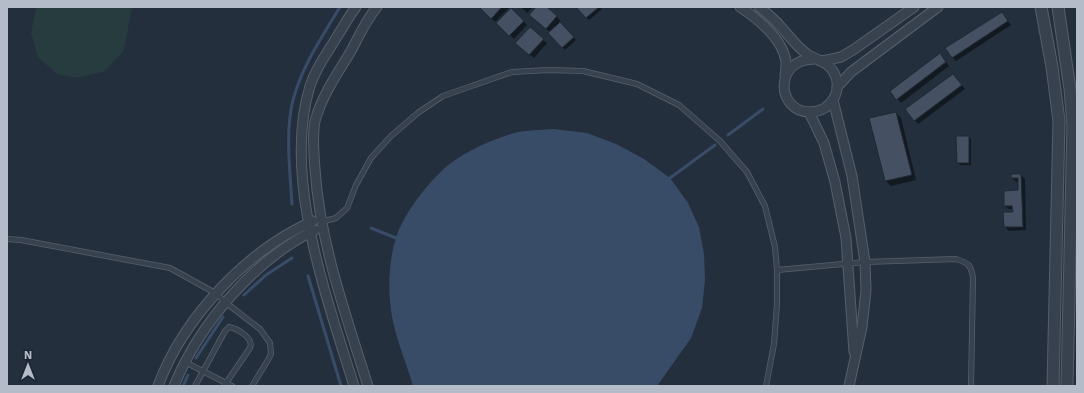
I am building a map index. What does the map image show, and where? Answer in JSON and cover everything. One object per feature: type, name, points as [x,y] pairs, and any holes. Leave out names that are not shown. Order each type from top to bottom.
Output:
[{"type":"street","points":[[354,386],[322,281],[310,227],[302,160],[302,139],[306,103],[310,85],[318,67],[356,7]]},
{"type":"street","points":[[368,386],[334,278],[321,222],[314,160],[315,122],[319,109],[331,83],[352,49],[358,35],[377,7]]},
{"type":"street","points":[[740,7],[757,18],[779,44],[786,61],[784,91],[788,100],[800,110],[809,112],[818,111],[827,106],[833,100],[837,87],[836,78],[832,69],[825,63],[801,49],[781,27],[759,7]]},
{"type":"street","points":[[785,75],[790,67],[807,59],[827,60],[840,57],[853,50],[914,7]]},
{"type":"street","points":[[837,87],[851,72],[938,7]]},
{"type":"street","points":[[1041,7],[1052,67],[1059,121],[1053,386]]},
{"type":"street","points":[[1058,7],[1070,89],[1073,124],[1067,386]]},
{"type":"street","points":[[833,100],[852,176],[865,262],[866,290],[862,327],[849,386]]},
{"type":"street","points":[[809,112],[824,143],[835,182],[846,238],[854,359]]},
{"type":"street","points":[[158,386],[162,375],[182,338],[203,309],[241,268],[268,246],[321,222]]},
{"type":"street","points":[[174,386],[185,362],[208,325],[225,302],[274,256],[310,227]]},
{"type":"lane","points":[[321,222],[336,218],[347,208],[356,185],[371,158],[391,136],[420,112],[443,96],[512,72],[548,70],[583,71],[637,84],[679,105],[720,141],[748,172],[765,206],[775,247],[777,270],[777,304],[774,344],[766,386]]},
{"type":"lane","points":[[7,239],[21,240],[170,268],[217,294],[260,329],[270,343],[270,354],[268,360],[252,386]]},
{"type":"lane","points":[[777,270],[865,262],[956,259],[965,262],[971,268],[973,278],[971,386]]},
{"type":"lane","points":[[194,386],[225,331],[229,327],[235,328],[250,340],[252,344],[224,384]]},
{"type":"lane","points":[[185,362],[202,370],[224,384],[232,386]]},
{"type":"green space","points":[[36,7],[132,7],[124,50],[105,71],[77,78],[57,74],[38,57],[31,33]]},
{"type":"water","points":[[553,129],[587,133],[616,144],[644,159],[670,178],[688,203],[699,227],[704,254],[705,280],[702,308],[691,338],[657,386],[413,386],[393,323],[389,294],[392,253],[396,238],[405,218],[419,197],[435,178],[451,163],[466,153],[489,142],[514,133]]},
{"type":"building","points":[[479,7],[502,7],[491,19]]},
{"type":"building","points":[[536,7],[547,7],[557,16],[546,29],[529,15]]},
{"type":"building","points":[[576,7],[599,7],[586,18]]},
{"type":"building","points":[[511,8],[524,21],[509,36],[496,23]]},
{"type":"building","points":[[1002,12],[1008,21],[952,58],[945,48]]},
{"type":"building","points":[[560,22],[574,37],[562,48],[548,33]]},
{"type":"building","points":[[530,27],[544,39],[529,55],[515,43]]},
{"type":"building","points":[[940,53],[946,62],[896,100],[890,91]]},
{"type":"building","points":[[953,74],[962,85],[914,121],[905,109]]},
{"type":"building","points":[[896,112],[912,175],[885,181],[869,118]]},
{"type":"building","points":[[956,136],[969,136],[969,163],[957,163]]},
{"type":"building","points":[[1011,174],[1021,174],[1023,227],[1004,227],[1003,212],[1013,212],[1012,206],[1004,206],[1004,191],[1018,190],[1018,178],[1011,178]]},
{"type":"waterway","points":[[292,204],[289,165],[289,125],[293,100],[307,64],[340,7]]},
{"type":"waterway","points":[[728,135],[763,109]]},
{"type":"waterway","points":[[670,178],[715,145]]},
{"type":"waterway","points":[[371,228],[396,238]]},
{"type":"waterway","points":[[244,295],[266,275],[292,258]]},
{"type":"waterway","points":[[308,276],[341,386]]},
{"type":"waterway","points":[[196,358],[223,317]]},
{"type":"waterway","points":[[183,386],[188,375]]}]
